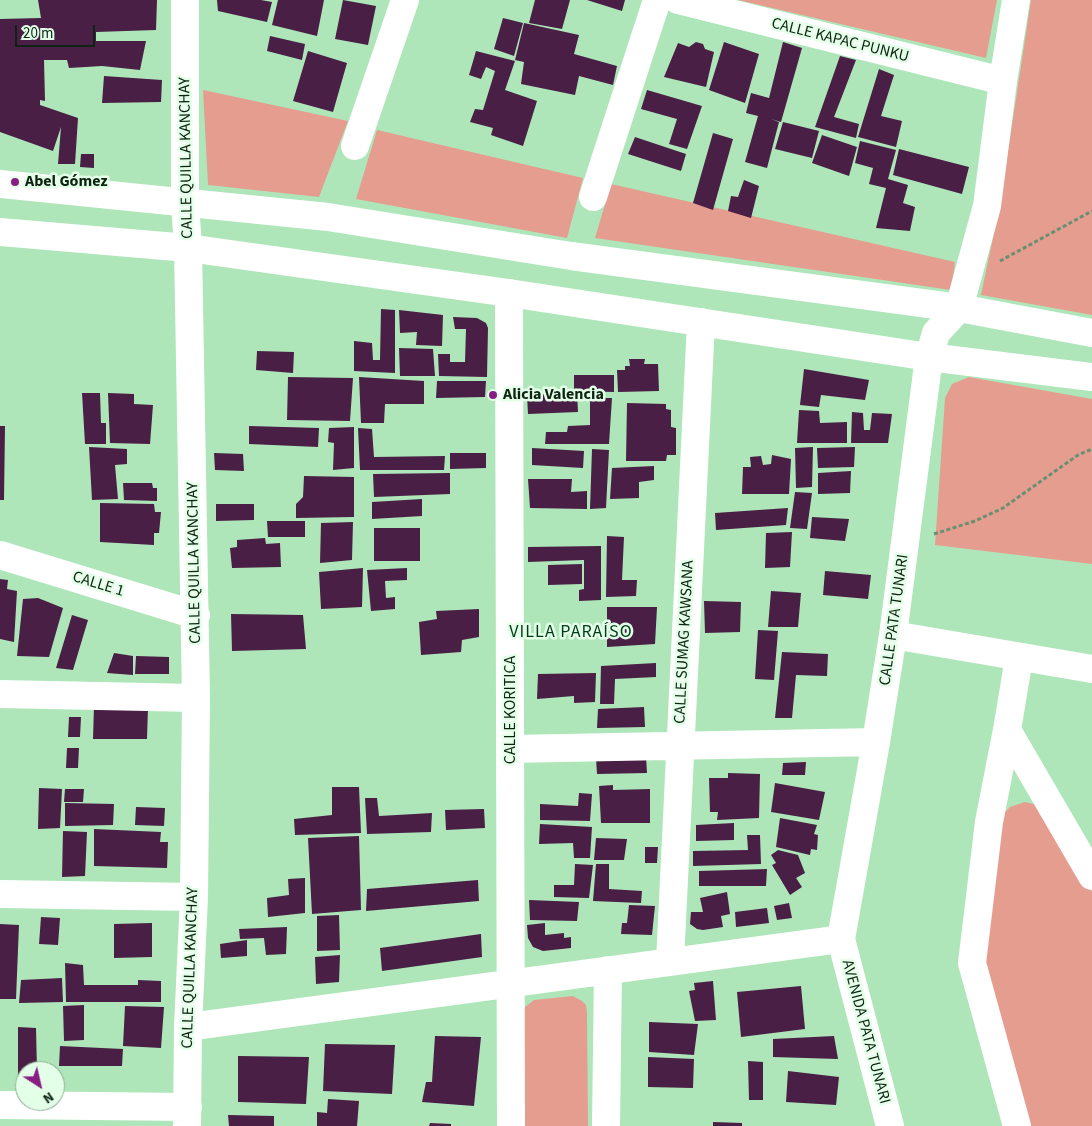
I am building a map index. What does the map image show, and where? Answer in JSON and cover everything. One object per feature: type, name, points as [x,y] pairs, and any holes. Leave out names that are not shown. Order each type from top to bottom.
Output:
[{"type":"street","name":"CALLE QUILLA KANCHAY","points":[[185,0],[185,203],[188,248],[196,615],[194,897],[188,1027],[187,1116]]},
{"type":"street","points":[[356,146],[405,0]]},
{"type":"street","points":[[593,197],[657,0]]},
{"type":"street","name":"CALLE KAPAC PUNKU","points":[[678,0],[1003,81]]},
{"type":"street","points":[[959,308],[987,206],[1003,81],[1016,0]]},
{"type":"street","points":[[0,184],[328,217],[571,256],[959,308],[1092,333]]},
{"type":"street","points":[[0,232],[188,248],[509,293],[929,357],[1092,377]]},
{"type":"street","name":"CALLE KORITICA","points":[[509,293],[511,1126]]},
{"type":"street","name":"CALLE PATA TUNARI","points":[[841,939],[893,636],[929,357],[936,333],[959,308]]},
{"type":"street","name":"CALLE SUMAG KAWSANA","points":[[670,962],[701,322]]},
{"type":"street","name":"CALLE 1","points":[[0,555],[196,615]]},
{"type":"street","points":[[893,636],[922,639],[1019,658],[1092,669]]},
{"type":"street","points":[[1017,1126],[972,963],[989,822],[1019,658]]},
{"type":"street","points":[[0,694],[196,698]]},
{"type":"street","points":[[1007,730],[1092,876]]},
{"type":"street","points":[[511,749],[876,742]]},
{"type":"street","points":[[0,894],[194,897]]},
{"type":"street","points":[[188,1027],[841,939]]},
{"type":"street","name":"AVENIDA PATA TUNARI","points":[[841,939],[890,1126]]},
{"type":"street","points":[[606,1126],[608,970]]},
{"type":"street","points":[[0,1105],[187,1116]]},
{"type":"path","points":[[968,278],[1092,211]]},
{"type":"path","points":[[904,558],[932,535],[976,521],[1003,508],[1078,455],[1092,449]]},
{"type":"shaded area","points":[[738,0],[997,0],[986,58]]},
{"type":"shaded area","points":[[1031,0],[1092,0],[1092,315],[981,295],[1000,204]]},
{"type":"shaded area","points":[[203,90],[348,121],[319,197],[208,185]]},
{"type":"shaded area","points":[[377,130],[583,178],[567,238],[356,199]]},
{"type":"shaded area","points":[[611,184],[955,262],[951,290],[595,238]]},
{"type":"shaded area","points":[[969,377],[1092,399],[1092,564],[935,545],[945,398],[952,384]]},
{"type":"shaded area","points":[[1025,802],[1037,805],[1045,811],[1092,892],[1092,1126],[1027,1126],[984,965],[1000,817],[1010,807]]},
{"type":"shaded area","points":[[573,996],[586,1005],[587,1013],[588,1126],[524,1126],[523,1012],[525,1007],[534,1000]]},
{"type":"building","points":[[38,0],[157,0],[156,30],[96,32],[96,41],[146,41],[140,70],[102,66],[69,68],[67,60],[44,60],[45,101],[40,100],[40,105],[78,118],[75,164],[58,164],[61,127],[53,151],[0,132],[0,19],[41,18]]},
{"type":"building","points":[[217,0],[261,0],[272,2],[267,22],[218,11]]},
{"type":"building","points":[[278,0],[324,0],[317,36],[272,25]]},
{"type":"building","points":[[343,0],[376,6],[368,45],[335,39]]},
{"type":"building","points":[[535,0],[570,0],[562,29],[529,23]]},
{"type":"building","points":[[587,0],[625,0],[622,11]]},
{"type":"building","points":[[503,18],[523,23],[514,56],[494,49]]},
{"type":"building","points":[[524,23],[579,35],[574,54],[617,66],[613,85],[579,76],[575,95],[521,84],[524,62],[515,60]]},
{"type":"building","points":[[270,36],[305,44],[302,60],[267,51]]},
{"type":"building","points":[[696,42],[703,44],[705,49],[714,52],[706,87],[664,77],[678,43],[689,47]]},
{"type":"building","points":[[724,42],[759,54],[745,103],[709,90]]},
{"type":"building","points":[[783,42],[802,48],[781,122],[771,119],[779,122],[767,168],[745,162],[758,116],[746,113],[751,93],[769,98]]},
{"type":"building","points":[[308,51],[347,63],[333,112],[293,101]]},
{"type":"building","points":[[476,51],[515,61],[505,90],[537,101],[523,146],[491,135],[493,128],[470,122],[475,109],[483,110],[495,71],[486,67],[481,79],[469,75]]},
{"type":"building","points":[[840,56],[856,60],[834,117],[859,124],[856,138],[815,127]]},
{"type":"building","points":[[879,69],[894,75],[881,116],[902,121],[896,147],[858,137]]},
{"type":"building","points":[[104,76],[162,80],[161,102],[102,103]]},
{"type":"building","points":[[647,90],[702,106],[687,149],[669,144],[677,119],[641,109]]},
{"type":"building","points":[[783,122],[819,131],[812,158],[775,149]]},
{"type":"building","points":[[713,133],[733,139],[713,210],[693,203]]},
{"type":"building","points":[[822,135],[857,147],[849,176],[812,163]]},
{"type":"building","points":[[635,137],[686,154],[681,171],[628,154]]},
{"type":"building","points":[[860,141],[896,150],[888,179],[908,185],[903,203],[915,207],[910,231],[876,228],[886,188],[869,184],[873,168],[855,163]]},
{"type":"building","points":[[899,149],[969,167],[962,194],[893,175]]},
{"type":"building","points":[[81,154],[94,154],[94,168],[80,167]]},
{"type":"building","points":[[744,180],[759,186],[751,218],[728,211],[731,196],[738,197]]},
{"type":"building","points":[[381,309],[395,310],[395,373],[354,371],[354,341],[372,343],[373,360],[380,360]]},
{"type":"building","points":[[399,310],[443,315],[442,346],[416,345],[417,332],[400,333]]},
{"type":"building","points":[[453,317],[477,318],[486,323],[488,328],[487,377],[439,376],[438,354],[450,354],[450,362],[465,362],[466,329],[455,329]]},
{"type":"building","points":[[399,348],[433,349],[435,376],[400,376]]},
{"type":"building","points":[[257,351],[294,352],[293,373],[256,370]]},
{"type":"building","points":[[629,359],[645,359],[644,364],[658,364],[659,391],[618,392],[617,370],[625,370],[625,366],[630,366]]},
{"type":"building","points":[[804,369],[869,380],[865,400],[821,395],[819,407],[800,405]]},
{"type":"building","points":[[574,375],[614,375],[614,392],[574,391]]},
{"type":"building","points":[[288,377],[353,378],[350,421],[287,420]]},
{"type":"building","points":[[359,377],[424,381],[424,404],[385,404],[384,423],[361,423]]},
{"type":"building","points":[[437,381],[486,381],[485,397],[436,398]]},
{"type":"building","points":[[82,393],[100,393],[101,423],[106,423],[106,444],[85,444]]},
{"type":"building","points":[[108,393],[134,394],[134,404],[153,405],[150,444],[110,443]]},
{"type":"building","points":[[577,393],[578,412],[528,414],[527,395]]},
{"type":"building","points":[[590,398],[612,398],[609,444],[545,444],[546,432],[567,432],[568,426],[590,425]]},
{"type":"building","points":[[627,403],[666,404],[666,409],[671,410],[671,427],[676,428],[676,455],[667,455],[666,461],[626,461]]},
{"type":"building","points":[[799,410],[819,411],[820,423],[847,422],[847,443],[797,443]]},
{"type":"building","points":[[852,412],[863,413],[864,430],[870,430],[872,413],[892,414],[888,443],[851,443]]},
{"type":"building","points":[[0,426],[5,426],[4,500],[0,500]]},
{"type":"building","points":[[249,426],[319,428],[318,447],[249,444]]},
{"type":"building","points":[[354,427],[354,468],[333,470],[334,443],[328,442],[329,428]]},
{"type":"building","points":[[358,428],[372,429],[374,457],[445,456],[444,470],[360,470]]},
{"type":"building","points":[[89,447],[127,449],[127,464],[115,465],[118,499],[92,500]]},
{"type":"building","points":[[813,447],[812,487],[796,488],[795,448]]},
{"type":"building","points":[[855,447],[854,467],[818,468],[817,448]]},
{"type":"building","points":[[532,448],[584,451],[583,468],[532,465]]},
{"type":"building","points":[[592,449],[609,450],[606,508],[590,509]]},
{"type":"building","points":[[214,453],[243,454],[244,471],[215,470]]},
{"type":"building","points":[[450,453],[486,453],[486,468],[450,469]]},
{"type":"building","points":[[772,455],[791,459],[789,494],[742,494],[743,467],[751,467],[750,457],[761,456],[763,465],[771,464]]},
{"type":"building","points":[[654,466],[654,480],[639,482],[639,498],[610,499],[612,468]]},
{"type":"building","points":[[851,471],[850,493],[818,494],[818,473]]},
{"type":"building","points":[[450,473],[450,494],[374,497],[373,474]]},
{"type":"building","points":[[304,476],[354,477],[354,517],[296,518],[296,504],[303,497]]},
{"type":"building","points":[[528,479],[572,479],[571,492],[587,491],[587,509],[530,508]]},
{"type":"building","points":[[123,483],[152,483],[153,488],[157,488],[157,501],[124,500]]},
{"type":"building","points":[[795,492],[812,493],[807,529],[790,528]]},
{"type":"building","points":[[422,499],[422,516],[372,519],[372,502]]},
{"type":"building","points":[[100,503],[154,504],[155,512],[161,512],[159,533],[154,533],[154,545],[100,542]]},
{"type":"building","points":[[216,504],[254,504],[254,520],[216,521]]},
{"type":"building","points":[[788,508],[786,525],[716,530],[715,513]]},
{"type":"building","points":[[812,517],[849,519],[845,541],[810,538]]},
{"type":"building","points":[[267,521],[305,521],[305,537],[268,537]]},
{"type":"building","points":[[353,522],[352,560],[320,563],[321,523]]},
{"type":"building","points":[[374,528],[420,528],[420,561],[374,561]]},
{"type":"building","points":[[792,532],[790,567],[765,568],[766,533]]},
{"type":"building","points":[[607,536],[624,537],[622,580],[637,580],[636,596],[606,597]]},
{"type":"building","points":[[265,538],[266,544],[280,543],[281,567],[232,568],[230,548],[237,547],[237,540]]},
{"type":"building","points":[[601,546],[601,600],[579,601],[579,590],[584,589],[584,560],[528,562],[528,547]]},
{"type":"building","points":[[582,564],[582,584],[548,585],[548,565]]},
{"type":"building","points":[[363,568],[362,607],[321,609],[319,572]]},
{"type":"building","points":[[407,568],[407,580],[385,581],[386,598],[395,597],[395,609],[371,611],[367,570]]},
{"type":"building","points":[[825,571],[871,575],[868,599],[823,595]]},
{"type":"building","points":[[0,579],[8,580],[7,589],[17,591],[14,642],[0,639]]},
{"type":"building","points":[[771,591],[801,593],[798,627],[768,627]]},
{"type":"building","points":[[38,598],[63,608],[49,657],[17,656],[23,599]]},
{"type":"building","points":[[704,601],[741,602],[740,632],[705,633]]},
{"type":"building","points":[[607,607],[657,607],[655,644],[607,647]]},
{"type":"building","points":[[479,609],[479,637],[462,640],[461,652],[421,655],[419,622],[437,619],[436,611]]},
{"type":"building","points":[[231,614],[303,615],[306,649],[232,651]]},
{"type":"building","points":[[72,615],[88,620],[73,670],[56,668]]},
{"type":"building","points":[[758,630],[778,631],[774,680],[755,679]]},
{"type":"building","points":[[782,652],[828,654],[827,676],[796,675],[792,718],[775,718]]},
{"type":"building","points":[[114,653],[133,656],[133,675],[107,673]]},
{"type":"building","points":[[136,656],[169,657],[169,674],[135,674]]},
{"type":"building","points":[[656,663],[656,677],[615,679],[614,704],[600,704],[601,666]]},
{"type":"building","points":[[596,673],[595,702],[574,703],[574,696],[537,699],[538,674]]},
{"type":"building","points":[[94,706],[148,707],[147,739],[93,739]]},
{"type":"building","points":[[644,707],[645,727],[597,728],[598,709]]},
{"type":"building","points":[[69,717],[81,717],[80,737],[68,737]]},
{"type":"building","points":[[67,748],[79,748],[78,768],[66,768]]},
{"type":"building","points":[[646,756],[647,773],[597,774],[596,758]]},
{"type":"building","points":[[806,762],[805,775],[782,775],[783,763]]},
{"type":"building","points":[[728,773],[760,774],[759,818],[717,820],[718,812],[710,812],[709,778],[728,778]]},
{"type":"building","points":[[775,783],[825,792],[819,820],[771,812]]},
{"type":"building","points":[[613,785],[613,790],[650,789],[650,823],[601,823],[599,786]]},
{"type":"building","points":[[332,787],[359,787],[361,833],[295,835],[294,819],[332,815]]},
{"type":"building","points":[[39,788],[62,789],[60,828],[38,829]]},
{"type":"building","points":[[65,789],[84,789],[83,802],[64,802]]},
{"type":"building","points":[[579,793],[592,794],[590,821],[540,820],[540,804],[578,806]]},
{"type":"building","points":[[365,798],[377,798],[379,816],[432,813],[431,832],[367,834]]},
{"type":"building","points":[[65,803],[114,804],[113,825],[65,826]]},
{"type":"building","points":[[136,807],[165,808],[164,826],[135,825]]},
{"type":"building","points":[[484,809],[485,828],[446,830],[445,810]]},
{"type":"building","points":[[780,818],[817,825],[814,834],[818,835],[817,850],[811,849],[810,855],[776,847]]},
{"type":"building","points":[[734,823],[734,840],[696,841],[696,825]]},
{"type":"building","points":[[540,824],[592,827],[590,858],[574,858],[573,843],[539,844]]},
{"type":"building","points":[[94,829],[161,832],[160,842],[168,842],[167,868],[94,866]]},
{"type":"building","points":[[63,831],[87,832],[85,876],[62,877]]},
{"type":"building","points":[[747,835],[760,835],[761,864],[693,866],[693,851],[748,850]]},
{"type":"building","points":[[359,836],[361,910],[312,914],[308,838]]},
{"type":"building","points":[[596,838],[627,839],[624,860],[594,860]]},
{"type":"building","points":[[645,847],[658,847],[657,863],[645,863]]},
{"type":"building","points":[[778,850],[798,855],[805,873],[796,878],[802,887],[790,895],[772,865],[776,863],[771,855]]},
{"type":"building","points":[[575,864],[593,865],[589,898],[554,897],[554,885],[574,885]]},
{"type":"building","points":[[596,864],[609,864],[609,889],[642,891],[641,903],[593,901]]},
{"type":"building","points":[[767,869],[766,886],[699,886],[699,871]]},
{"type":"building","points":[[305,878],[305,913],[268,917],[267,898],[289,895],[288,879]]},
{"type":"building","points":[[478,880],[479,901],[366,911],[367,889]]},
{"type":"building","points":[[727,892],[730,914],[721,916],[723,927],[703,930],[697,929],[690,924],[691,912],[703,912],[700,898]]},
{"type":"building","points":[[529,900],[579,902],[577,921],[530,920]]},
{"type":"building","points":[[789,903],[792,918],[777,920],[774,906]]},
{"type":"building","points":[[629,905],[655,906],[652,935],[621,934],[622,923],[627,923]]},
{"type":"building","points":[[767,908],[769,923],[736,927],[735,912]]},
{"type":"building","points":[[339,915],[340,950],[317,951],[317,916]]},
{"type":"building","points":[[41,917],[60,918],[58,945],[39,944]]},
{"type":"building","points":[[152,923],[152,957],[114,958],[114,924]]},
{"type":"building","points":[[545,923],[545,935],[564,933],[564,938],[571,937],[571,948],[543,951],[533,947],[528,938],[527,925]]},
{"type":"building","points":[[0,924],[19,925],[16,999],[0,999]]},
{"type":"building","points":[[287,927],[286,954],[266,955],[264,938],[240,939],[239,929]]},
{"type":"building","points":[[481,934],[482,957],[382,971],[380,948]]},
{"type":"building","points":[[247,940],[247,956],[221,958],[220,944]]},
{"type":"building","points":[[340,955],[339,982],[316,984],[315,957]]},
{"type":"building","points":[[65,963],[83,965],[84,985],[138,985],[138,980],[161,981],[161,1002],[66,1002]]},
{"type":"building","points":[[62,978],[63,1002],[19,1003],[21,980]]},
{"type":"building","points":[[713,981],[716,1020],[695,1021],[689,991],[695,990],[694,983]]},
{"type":"building","points":[[801,986],[805,1029],[741,1037],[737,992]]},
{"type":"building","points":[[84,1005],[84,1040],[64,1041],[63,1006]]},
{"type":"building","points":[[125,1006],[164,1007],[161,1048],[123,1046]]},
{"type":"building","points":[[649,1022],[698,1024],[694,1055],[649,1052]]},
{"type":"building","points":[[18,1027],[36,1028],[37,1061],[18,1061]]},
{"type":"building","points":[[435,1036],[481,1037],[474,1106],[422,1102],[426,1082],[432,1082]]},
{"type":"building","points":[[834,1036],[838,1059],[773,1057],[773,1039]]},
{"type":"building","points":[[325,1044],[395,1045],[392,1094],[323,1091]]},
{"type":"building","points":[[60,1046],[123,1049],[122,1066],[65,1066],[65,1061],[59,1061]]},
{"type":"building","points":[[238,1056],[309,1057],[306,1104],[238,1102]]},
{"type":"building","points":[[648,1057],[694,1059],[693,1088],[648,1087]]},
{"type":"building","points":[[748,1061],[763,1062],[763,1100],[749,1100]]},
{"type":"building","points":[[788,1071],[839,1077],[836,1105],[786,1102]]},
{"type":"building","points":[[328,1099],[359,1101],[357,1126],[317,1126],[317,1112],[327,1113]]},
{"type":"building","points":[[228,1115],[274,1116],[274,1126],[229,1126]]},
{"type":"building","points":[[713,1122],[742,1123],[742,1126],[713,1126]]},
{"type":"building","points":[[430,1123],[451,1124],[451,1126],[429,1126]]},
{"type":"place","name":"Abel Gómez","points":[[15,182]]},
{"type":"place","name":"Alicia Valencia","points":[[493,395]]},
{"type":"district","name":"VILLA PARAÍSO","points":[[571,633]]}]
